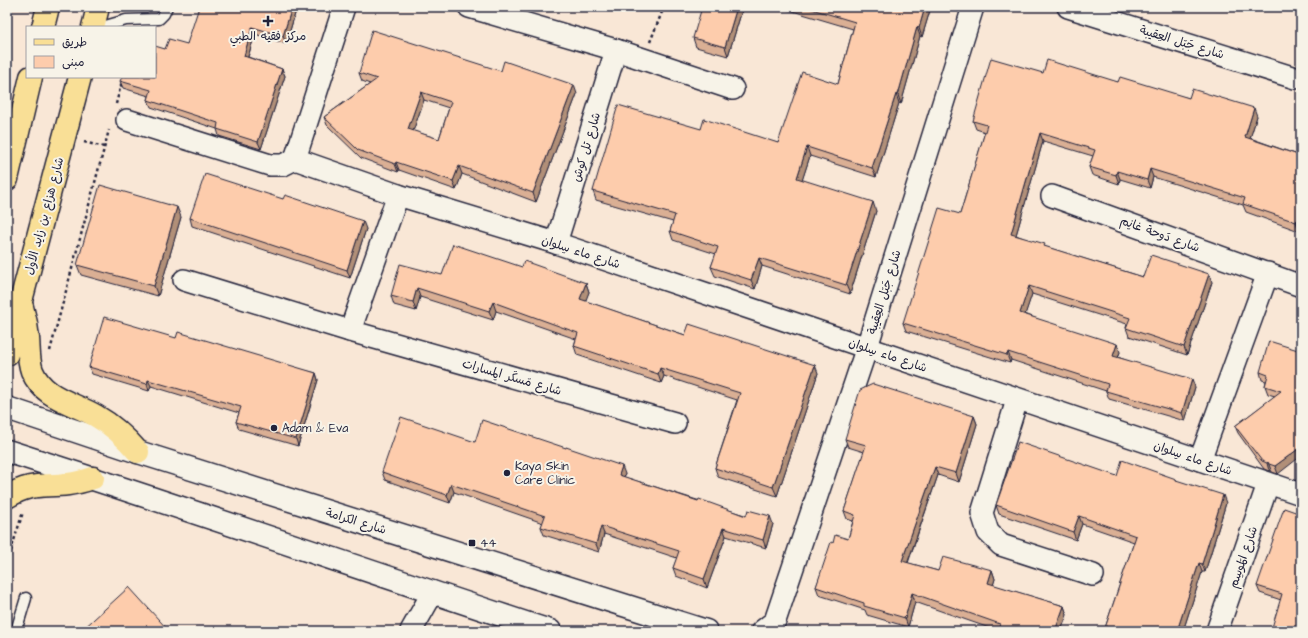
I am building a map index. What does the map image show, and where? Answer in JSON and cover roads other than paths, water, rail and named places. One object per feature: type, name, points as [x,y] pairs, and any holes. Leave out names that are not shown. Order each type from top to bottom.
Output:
[{"type":"main road","points":[[43,26],[48,7]]},
{"type":"main road","points":[[93,26],[98,7]]},
{"type":"main road","points":[[7,179],[31,78]]},
{"type":"main road","name":"شارع هزاع بن زايد الأول","points":[[7,354],[80,78]]},
{"type":"main road","points":[[21,302],[27,326],[30,365],[40,385],[54,397],[85,410],[108,424],[119,432],[138,452]]},
{"type":"main road","name":"شارع الكرامة","points":[[7,408],[138,452],[706,631]]},
{"type":"main road","points":[[7,451],[550,631]]},
{"type":"main road","points":[[11,494],[35,485],[70,484],[92,478]]},
{"type":"street","points":[[117,117],[270,165],[283,165],[295,159],[344,7]]},
{"type":"street","points":[[469,7],[616,50],[733,89]]},
{"type":"street","name":"شارع جَبَل العِقيبة","points":[[772,628],[867,347],[973,7]]},
{"type":"street","name":"شارع جَبَل العِقيبة","points":[[1068,7],[1295,78]]},
{"type":"street","name":"شارع تل كوش","points":[[556,243],[616,50]]},
{"type":"street","name":"شارع ماء سِلوان","points":[[295,159],[398,194],[556,243],[867,347],[1017,400],[1301,494]]},
{"type":"street","points":[[350,331],[398,194]]},
{"type":"street","name":"شارع دَوحة غانِم","points":[[1052,196],[1301,286]]},
{"type":"street","points":[[1200,460],[1268,273]]},
{"type":"street","name":"شارع مَسكَر المِسارات","points":[[184,280],[350,331],[675,423]]},
{"type":"street","points":[[1017,400],[982,513],[988,532],[1001,545],[1093,575]]},
{"type":"street","name":"شارع المَوسِم","points":[[1217,631],[1268,484]]},
{"type":"street","points":[[411,631],[433,592]]},
{"type":"lane","points":[[105,26],[126,20],[159,19],[164,14],[167,7]]},
{"type":"lane","points":[[16,631],[26,598]]},
{"type":"place","name":"مركز فقيه الطبي","points":[[268,21]]},
{"type":"place","name":"Adam & Eva","points":[[274,428]]},
{"type":"place","name":"Kaya Skin Care Clinic","points":[[507,473]]},
{"type":"place","name":"44","points":[[472,543]]}]
